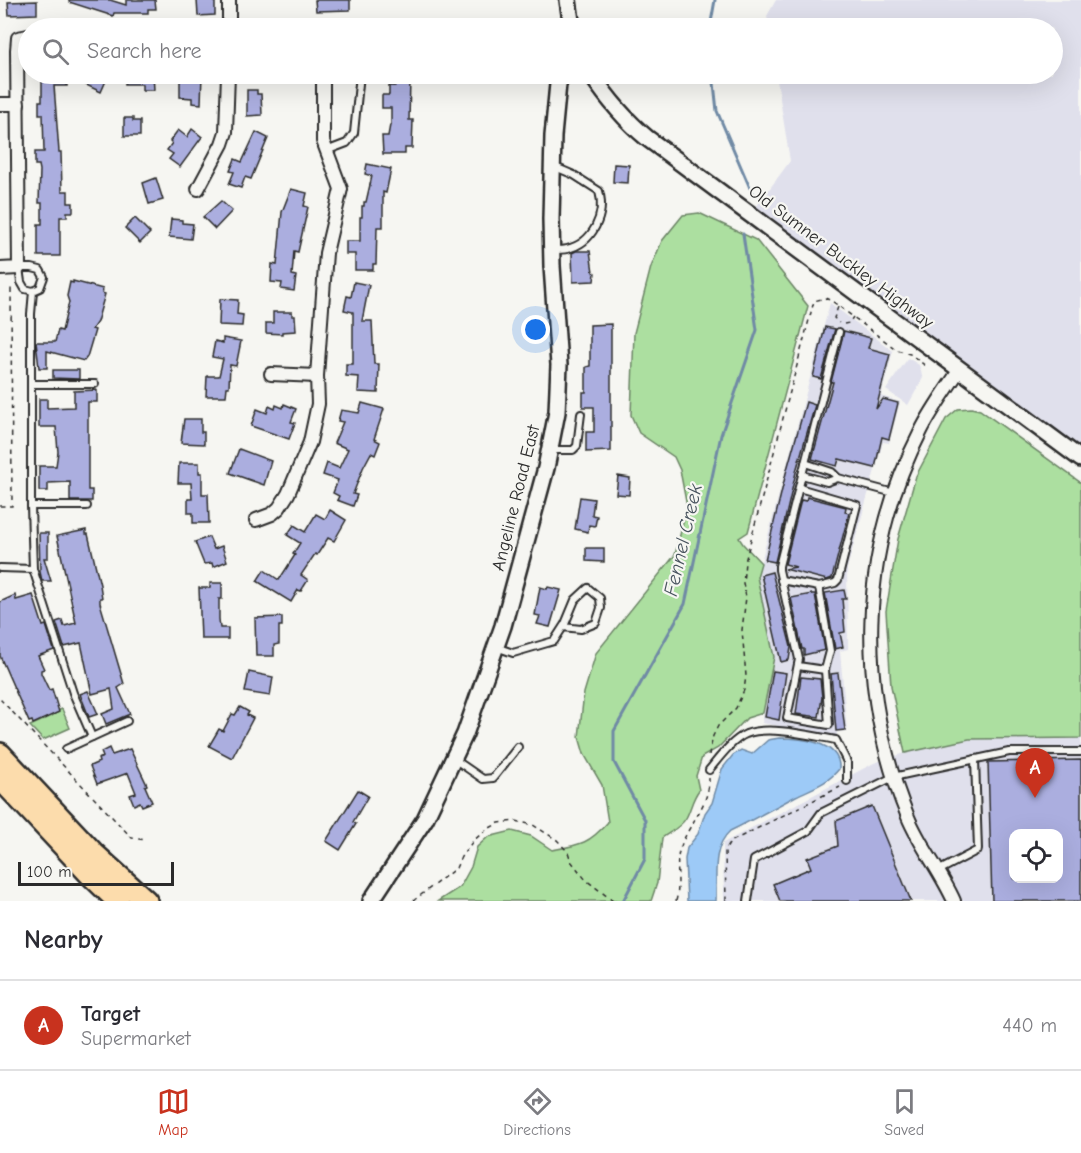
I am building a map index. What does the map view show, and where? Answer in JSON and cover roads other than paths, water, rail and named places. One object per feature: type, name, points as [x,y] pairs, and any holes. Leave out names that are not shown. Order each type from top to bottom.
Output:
[{"type":"highway","points":[[0,754],[94,854],[146,901]]},
{"type":"highway","points":[[0,778],[118,901]]},
{"type":"street","points":[[229,0],[229,18]]},
{"type":"street","points":[[568,0],[571,18]]},
{"type":"street","points":[[0,269],[19,268],[19,84]]},
{"type":"street","points":[[198,189],[226,132],[228,84]]},
{"type":"street","points":[[256,520],[272,514],[279,508],[296,477],[316,420],[326,252],[341,189],[323,141],[323,84]]},
{"type":"street","name":"Angeline Road East","points":[[371,901],[425,819],[465,734],[495,647],[528,537],[549,450],[557,412],[559,365],[552,250],[552,165],[558,84]]},
{"type":"street","name":"Old Sumner Buckley Highway","points":[[598,84],[613,105],[633,126],[1081,459]]},
{"type":"street","points":[[0,104],[18,104]]},
{"type":"street","points":[[954,901],[909,820],[893,777],[877,716],[870,645],[875,572],[894,493],[921,430],[960,369]]},
{"type":"street","points":[[272,374],[317,376]]},
{"type":"lane","points":[[326,151],[347,143],[354,133],[359,84]]},
{"type":"lane","points":[[552,165],[588,183],[599,191],[601,198],[595,232],[587,239],[567,249],[552,250]]},
{"type":"lane","points":[[19,268],[36,268],[42,273],[43,285],[33,291],[28,291],[22,286],[19,268]]},
{"type":"lane","points":[[33,291],[31,314],[33,569],[73,693],[92,736]]},
{"type":"lane","points":[[829,725],[787,718],[799,659],[779,566],[839,332]]},
{"type":"lane","points":[[32,384],[95,384]]},
{"type":"lane","points":[[549,450],[573,450],[577,446],[581,414]]},
{"type":"lane","points":[[805,464],[832,472],[838,478],[894,493]]},
{"type":"lane","points":[[802,475],[827,482],[838,478]]},
{"type":"lane","points":[[781,580],[819,586],[835,583],[838,580],[857,505],[799,488]]},
{"type":"lane","points":[[31,506],[87,506]]},
{"type":"lane","points":[[0,568],[33,569]]},
{"type":"lane","points":[[819,586],[830,651],[825,670],[829,725],[833,740]]},
{"type":"lane","points":[[495,647],[513,654],[554,640],[563,627],[575,600],[588,588],[600,598],[601,608],[596,623],[581,629],[563,627]]},
{"type":"lane","points":[[798,666],[825,670]]},
{"type":"lane","points":[[66,749],[127,721]]},
{"type":"lane","points":[[709,770],[738,739],[753,732],[790,733],[833,740],[838,743],[847,762],[847,781]]},
{"type":"lane","points":[[453,759],[483,779],[493,778],[518,747]]},
{"type":"lane","points":[[747,901],[754,860],[808,831],[821,813],[893,777],[1010,752],[1081,752]]},
{"type":"lane","points":[[937,871],[978,850],[975,759]]},
{"type":"water","points":[[779,738],[807,740],[826,747],[838,760],[839,769],[819,785],[730,831],[724,838],[717,855],[716,901],[687,901],[685,859],[687,848],[698,834],[705,813],[712,803],[722,769],[733,755],[741,750],[752,754],[768,740]]},
{"type":"waterway","name":"Fennel Creek","points":[[712,18],[715,0]]},
{"type":"waterway","name":"Fennel Creek","points":[[714,84],[717,111],[753,195]]},
{"type":"waterway","name":"Fennel Creek","points":[[623,901],[645,859],[645,820],[614,762],[614,731],[685,604],[721,435],[757,330],[743,234]]},
{"type":"place","name":"Target","points":[[1035,798]]}]
